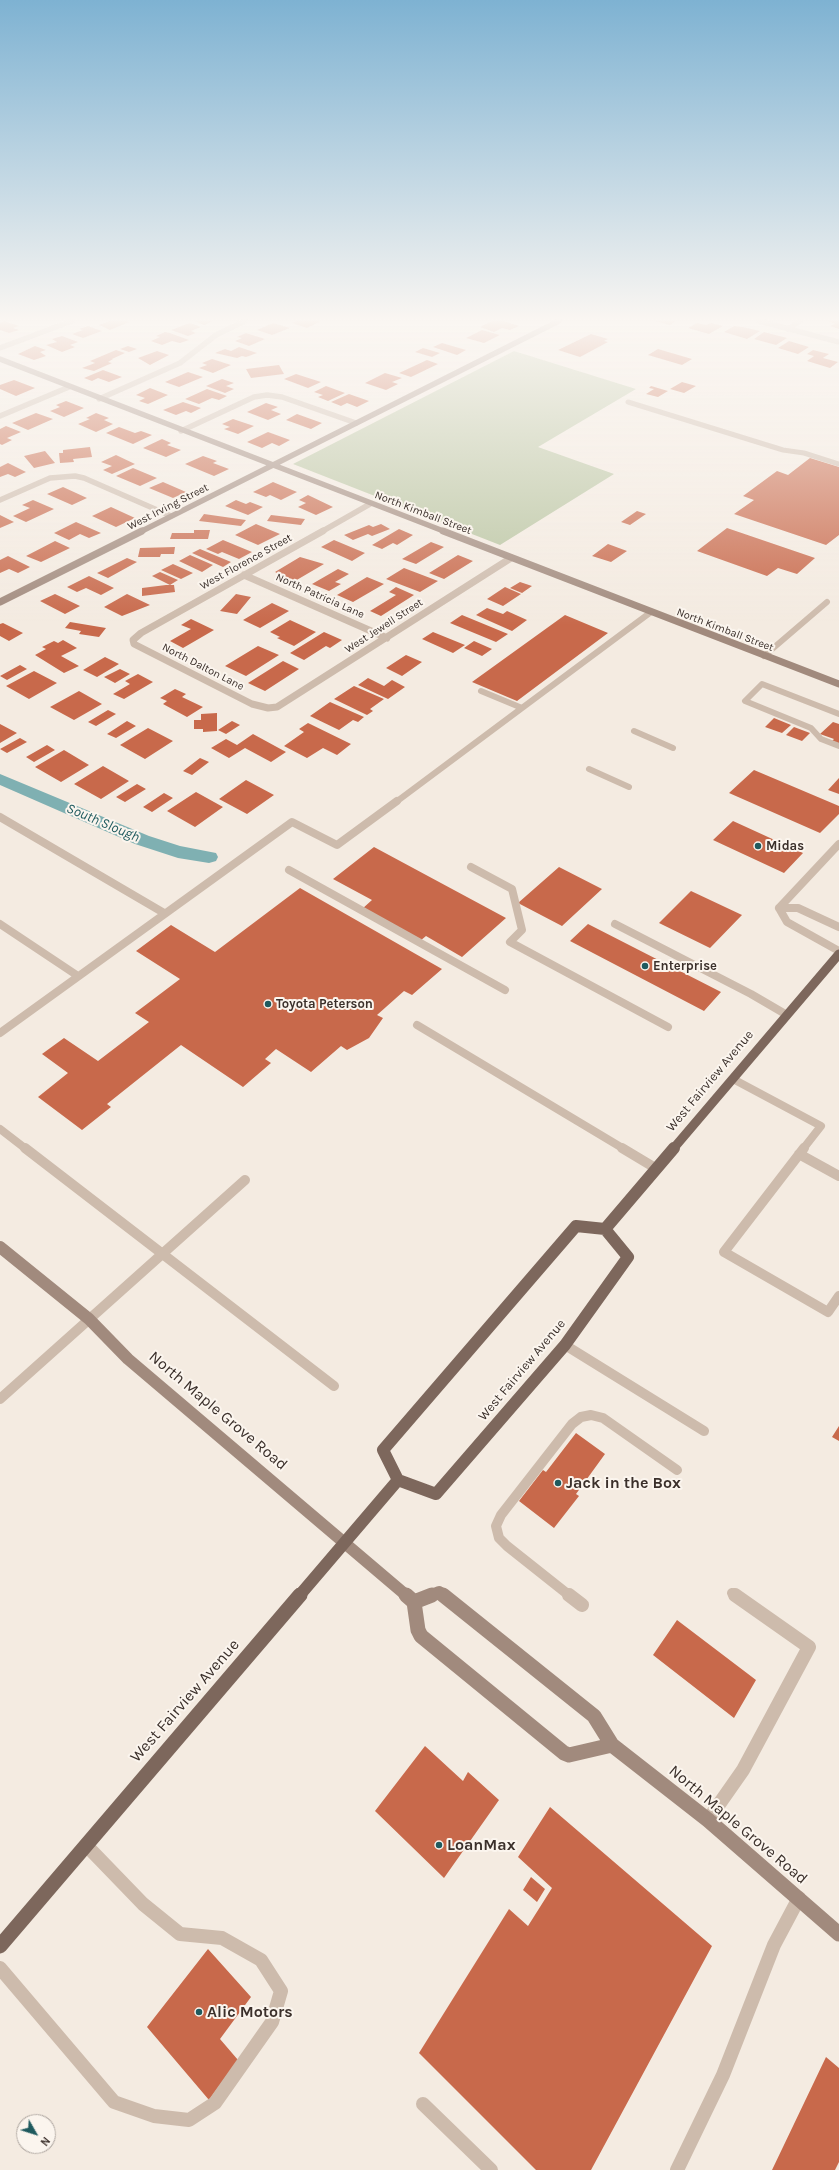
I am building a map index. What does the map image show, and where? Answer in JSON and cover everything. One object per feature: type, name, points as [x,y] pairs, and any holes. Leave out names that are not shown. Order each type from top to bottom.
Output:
[{"type":"main road","name":"West Fairview Avenue","points":[[0,1946],[398,1480],[436,1494],[565,1346],[628,1257],[606,1229],[839,953]]},
{"type":"main road","points":[[398,1480],[384,1450],[576,1226],[606,1229]]},
{"type":"street","name":"North Kimball Street","points":[[159,422],[839,684]]},
{"type":"street","points":[[181,431],[200,422]]},
{"type":"street","name":"West Irving Street","points":[[0,602],[356,423]]},
{"type":"street","points":[[0,500],[40,481],[63,476],[84,478],[171,516]]},
{"type":"street","name":"West Florence Street","points":[[133,640],[141,633],[370,504]]},
{"type":"street","name":"West Jewell Street","points":[[268,708],[285,703],[511,558]]},
{"type":"street","name":"North Patricia Lane","points":[[244,575],[387,638]]},
{"type":"street","name":"North Dalton Lane","points":[[133,640],[138,647],[252,704],[268,708]]},
{"type":"street","name":"North Maple Grove Road","points":[[0,1247],[89,1319],[128,1359],[276,1484],[343,1544],[414,1602],[438,1592],[594,1716],[612,1745],[708,1820],[837,1929]]},
{"type":"street","points":[[414,1602],[420,1636],[564,1753],[569,1755],[612,1745]]},
{"type":"lane","points":[[693,422],[783,450],[804,453],[839,464]]},
{"type":"lane","points":[[764,656],[827,602]]},
{"type":"lane","points":[[0,1034],[164,913],[292,822],[337,845],[651,612]]},
{"type":"lane","points":[[839,714],[762,684],[745,701],[811,728],[821,739],[839,746]]},
{"type":"lane","points":[[481,691],[522,708]]},
{"type":"lane","points":[[634,732],[673,748]]},
{"type":"lane","points":[[589,769],[629,787]]},
{"type":"lane","points":[[0,817],[164,913]]},
{"type":"lane","points":[[779,908],[839,844]]},
{"type":"lane","points":[[471,867],[512,889],[522,930],[510,942],[668,1027]]},
{"type":"lane","points":[[289,870],[505,990]]},
{"type":"lane","points":[[779,908],[798,908],[839,927]]},
{"type":"lane","points":[[779,908],[787,922],[839,953]]},
{"type":"lane","points":[[0,924],[78,976]]},
{"type":"lane","points":[[615,924],[751,994],[787,1015]]},
{"type":"lane","points":[[417,1025],[657,1169]]},
{"type":"lane","points":[[733,1079],[821,1126],[724,1252],[828,1312],[839,1296]]},
{"type":"lane","points":[[0,1129],[334,1386]]},
{"type":"lane","points":[[799,1154],[839,1176]]},
{"type":"lane","points":[[0,1399],[245,1180]]},
{"type":"lane","points":[[565,1346],[704,1431]]},
{"type":"lane","points":[[582,1605],[499,1538],[496,1526],[501,1515],[572,1424],[581,1417],[592,1415],[603,1418],[677,1470]]},
{"type":"lane","points":[[708,1820],[742,1770],[809,1647],[732,1593]]},
{"type":"lane","points":[[0,1968],[114,2102],[154,2116],[189,2120],[216,2103],[272,2022],[281,1991],[261,1960],[222,1938],[180,1934],[143,1904],[86,1845]]},
{"type":"lane","points":[[676,2170],[723,2075],[774,1945],[799,1898]]},
{"type":"lane","points":[[423,2104],[491,2170]]},
{"type":"green space","points":[[375,422],[580,422],[538,447],[614,474],[500,545],[293,464]]},
{"type":"building","points":[[14,422],[46,422],[28,430],[12,423]]},
{"type":"building","points":[[82,422],[109,422],[113,424],[96,432],[78,424]]},
{"type":"building","points":[[226,422],[243,422],[254,426],[238,434],[224,429],[230,427],[222,424]]},
{"type":"building","points":[[292,422],[322,423],[311,429]]},
{"type":"building","points":[[6,426],[21,432],[7,438],[12,440],[2,445],[0,444],[0,429]]},
{"type":"building","points":[[119,427],[135,433],[141,431],[152,435],[133,444],[106,433]]},
{"type":"building","points":[[268,432],[290,440],[279,446],[272,443],[262,448],[247,442]]},
{"type":"building","points":[[162,439],[171,443],[167,445],[181,450],[166,457],[143,448]]},
{"type":"building","points":[[90,447],[92,457],[73,459],[74,462],[60,463],[59,453],[63,453],[63,450]]},
{"type":"building","points":[[45,451],[55,463],[34,468],[24,456]]},
{"type":"building","points":[[116,455],[135,464],[112,474],[103,470],[112,466],[101,462]]},
{"type":"building","points":[[203,456],[217,461],[213,463],[229,469],[214,476],[185,464]]},
{"type":"building","points":[[810,458],[839,467],[839,535],[826,545],[734,514],[754,500],[743,496],[777,471],[788,475]]},
{"type":"building","points":[[8,463],[26,472],[15,477],[8,474],[0,477],[0,467]]},
{"type":"building","points":[[133,468],[157,478],[140,486],[116,476]]},
{"type":"building","points":[[163,482],[186,492],[173,498],[149,488]]},
{"type":"building","points":[[273,482],[297,492],[281,500],[270,495],[266,497],[253,492]]},
{"type":"building","points":[[63,487],[87,498],[72,505],[47,494]]},
{"type":"building","points":[[308,495],[333,507],[316,515],[298,507],[306,503],[299,500]]},
{"type":"building","points":[[33,500],[54,509],[26,522],[13,516],[30,508],[22,505]]},
{"type":"building","points":[[236,500],[246,504],[250,502],[263,507],[248,515],[225,506]]},
{"type":"building","points":[[111,507],[135,518],[116,527],[92,516]]},
{"type":"building","points":[[637,511],[646,514],[630,525],[621,522]]},
{"type":"building","points":[[204,514],[246,520],[241,526],[199,521]]},
{"type":"building","points":[[0,515],[14,522],[0,528]]},
{"type":"building","points":[[271,515],[305,519],[301,525],[267,521]]},
{"type":"building","points":[[76,522],[101,533],[89,538],[80,534],[69,540],[54,533]]},
{"type":"building","points":[[256,524],[280,534],[258,545],[235,535]]},
{"type":"building","points":[[381,524],[390,529],[372,536],[368,534],[353,540],[344,535],[369,525],[373,527]]},
{"type":"building","points":[[727,528],[815,558],[797,574],[778,568],[767,576],[697,551]]},
{"type":"building","points":[[399,529],[413,535],[397,545],[393,543],[382,549],[372,545]]},
{"type":"building","points":[[194,530],[210,530],[208,539],[170,539],[172,533],[194,533]]},
{"type":"building","points":[[223,540],[252,552],[239,559],[222,552],[218,554],[206,549]]},
{"type":"building","points":[[334,540],[365,553],[352,561],[321,547]]},
{"type":"building","points":[[55,541],[70,548],[41,562],[26,556]]},
{"type":"building","points":[[431,542],[444,547],[416,564],[402,559]]},
{"type":"building","points":[[608,544],[627,551],[611,562],[592,556]]},
{"type":"building","points":[[175,547],[174,554],[161,554],[160,557],[138,557],[140,548]]},
{"type":"building","points":[[200,549],[231,562],[223,567],[192,553]]},
{"type":"building","points":[[190,555],[213,565],[202,572],[179,561]]},
{"type":"building","points":[[458,555],[473,561],[444,579],[429,573]]},
{"type":"building","points":[[8,556],[30,567],[18,573],[9,569],[0,573],[0,560]]},
{"type":"building","points":[[300,557],[324,564],[295,581],[275,572]]},
{"type":"building","points":[[127,558],[137,562],[108,578],[97,573]]},
{"type":"building","points":[[173,564],[193,573],[181,579],[161,570]]},
{"type":"building","points":[[404,568],[438,581],[420,592],[386,579]]},
{"type":"building","points":[[338,569],[349,574],[335,582],[341,584],[329,591],[312,584]]},
{"type":"building","points":[[160,572],[178,580],[170,585],[152,576]]},
{"type":"building","points":[[89,576],[114,588],[101,595],[86,588],[77,592],[67,587]]},
{"type":"building","points":[[367,577],[384,584],[353,602],[337,595]]},
{"type":"building","points":[[520,582],[532,586],[522,593],[510,588]]},
{"type":"building","points":[[174,585],[175,592],[142,596],[142,588]]},
{"type":"building","points":[[396,587],[414,595],[381,616],[370,611],[396,595],[389,592]]},
{"type":"building","points":[[505,587],[521,594],[503,606],[487,599]]},
{"type":"building","points":[[55,594],[80,606],[65,614],[40,601]]},
{"type":"building","points":[[127,594],[150,605],[122,616],[104,607]]},
{"type":"building","points":[[236,594],[251,597],[237,614],[220,611]]},
{"type":"building","points":[[272,603],[289,611],[260,628],[243,620]]},
{"type":"building","points":[[487,608],[503,614],[507,611],[527,620],[512,631],[476,615]]},
{"type":"building","points":[[462,615],[508,634],[496,642],[450,623]]},
{"type":"building","points":[[565,615],[608,633],[517,701],[472,682]]},
{"type":"building","points":[[191,619],[214,630],[183,648],[170,641],[191,629],[181,625]]},
{"type":"building","points":[[290,620],[316,632],[294,646],[277,638],[280,637],[270,632]]},
{"type":"building","points":[[70,622],[106,628],[99,637],[79,634],[81,631],[65,628]]},
{"type":"building","points":[[3,623],[23,633],[9,641],[0,636],[0,624]]},
{"type":"building","points":[[324,632],[342,640],[330,648],[326,646],[304,660],[290,653]]},
{"type":"building","points":[[433,632],[465,645],[453,653],[422,639]]},
{"type":"building","points":[[63,640],[77,648],[61,656],[79,666],[64,673],[35,655],[46,649],[42,647],[54,641],[58,643]]},
{"type":"building","points":[[474,641],[492,649],[482,656],[464,648]]},
{"type":"building","points":[[258,646],[279,655],[246,676],[225,666]]},
{"type":"building","points":[[406,655],[422,662],[402,676],[386,668]]},
{"type":"building","points":[[105,657],[119,664],[97,677],[83,670]]},
{"type":"building","points":[[283,661],[299,669],[265,691],[248,683]]},
{"type":"building","points":[[20,665],[27,669],[7,680],[0,676]]},
{"type":"building","points":[[120,669],[130,674],[115,683],[104,677]]},
{"type":"building","points":[[34,671],[57,683],[29,699],[6,686]]},
{"type":"building","points":[[138,674],[153,682],[124,699],[113,694],[130,684],[125,681]]},
{"type":"building","points":[[368,678],[384,686],[392,680],[405,687],[388,699],[358,685]]},
{"type":"building","points":[[354,686],[384,699],[370,709],[373,711],[367,715],[334,699]]},
{"type":"building","points":[[175,689],[186,694],[182,697],[203,707],[187,717],[163,704],[167,701],[160,698]]},
{"type":"building","points":[[79,691],[102,704],[74,720],[50,707]]},
{"type":"building","points":[[330,702],[364,717],[358,722],[353,720],[339,730],[310,716]]},
{"type":"building","points":[[108,710],[116,714],[96,726],[88,722]]},
{"type":"building","points":[[217,713],[217,731],[203,732],[203,729],[194,729],[194,720],[201,720],[201,714]]},
{"type":"building","points":[[774,718],[791,725],[782,733],[765,727]]},
{"type":"building","points":[[127,721],[136,726],[116,738],[107,734]]},
{"type":"building","points":[[232,721],[240,725],[226,734],[218,730]]},
{"type":"building","points":[[833,722],[839,724],[839,745],[831,742],[834,739],[820,734]]},
{"type":"building","points":[[308,723],[351,744],[337,755],[323,748],[307,758],[284,746],[304,732],[299,729]]},
{"type":"building","points":[[0,724],[17,733],[0,743]]},
{"type":"building","points":[[794,727],[810,733],[802,741],[786,735]]},
{"type":"building","points":[[148,728],[173,741],[145,759],[120,745]]},
{"type":"building","points":[[253,734],[286,752],[271,762],[245,748],[229,758],[211,748],[226,739],[237,745]]},
{"type":"building","points":[[20,738],[27,742],[7,753],[0,749]]},
{"type":"building","points":[[47,745],[55,750],[34,762],[26,757]]},
{"type":"building","points":[[64,750],[89,765],[61,782],[35,767]]},
{"type":"building","points":[[200,758],[209,762],[192,775],[183,771]]},
{"type":"building","points":[[103,766],[129,781],[101,799],[74,784]]},
{"type":"building","points":[[754,770],[839,806],[839,814],[820,833],[729,793]]},
{"type":"building","points":[[839,778],[839,794],[828,790]]},
{"type":"building","points":[[246,780],[274,795],[247,814],[219,799]]},
{"type":"building","points":[[137,784],[146,789],[125,802],[116,797]]},
{"type":"building","points":[[196,792],[223,807],[195,827],[167,811]]},
{"type":"building","points":[[164,793],[173,798],[152,812],[143,807]]},
{"type":"building","name":"Midas","points":[[733,821],[803,853],[784,873],[713,840]]},
{"type":"building","points":[[374,847],[506,918],[462,957],[426,936],[420,941],[362,909],[372,900],[333,879]]},
{"type":"building","points":[[559,867],[602,889],[562,926],[518,903]]},
{"type":"building","name":"Toyota Peterson","points":[[300,888],[442,969],[412,995],[404,991],[377,1015],[383,1018],[369,1038],[347,1050],[341,1046],[311,1072],[276,1049],[265,1059],[271,1063],[243,1087],[181,1045],[107,1104],[111,1107],[82,1130],[38,1097],[68,1073],[42,1054],[64,1038],[98,1061],[149,1022],[135,1013],[180,979],[136,951],[171,925],[215,952]]},
{"type":"building","points":[[691,891],[742,915],[710,948],[659,923]]},
{"type":"building","name":"Enterprise","points":[[588,924],[721,992],[704,1011],[570,941]]},
{"type":"building","points":[[839,1426],[839,1441],[832,1437]]},
{"type":"building","name":"Jack in the Box","points":[[576,1433],[605,1454],[576,1494],[579,1496],[554,1528],[519,1501],[543,1470],[546,1472]]},
{"type":"building","points":[[677,1620],[756,1680],[734,1718],[653,1655]]},
{"type":"building","name":"LoanMax","points":[[425,1746],[463,1781],[468,1772],[499,1800],[444,1878],[375,1811]]},
{"type":"building","points":[[550,1807],[712,1946],[591,2170],[536,2170],[419,2053],[509,1909],[528,1926],[552,1888],[518,1857]]},
{"type":"building","points":[[531,1877],[545,1889],[537,1902],[523,1890]]},
{"type":"building","name":"Alic Motors","points":[[208,1949],[251,1997],[220,2039],[238,2060],[209,2100],[147,2027]]},
{"type":"building","points":[[826,2057],[839,2068],[839,2162],[835,2170],[772,2170]]},
{"type":"waterway","name":"South Slough","points":[[0,779],[142,840],[178,852],[209,857]]},
{"type":"place","name":"Midas","points":[[758,846]]},
{"type":"place","name":"Enterprise","points":[[645,966]]},
{"type":"place","name":"Toyota Peterson","points":[[268,1004]]},
{"type":"place","name":"Jack in the Box","points":[[558,1483]]},
{"type":"place","name":"LoanMax","points":[[439,1845]]},
{"type":"place","name":"Alic Motors","points":[[199,2012]]}]
